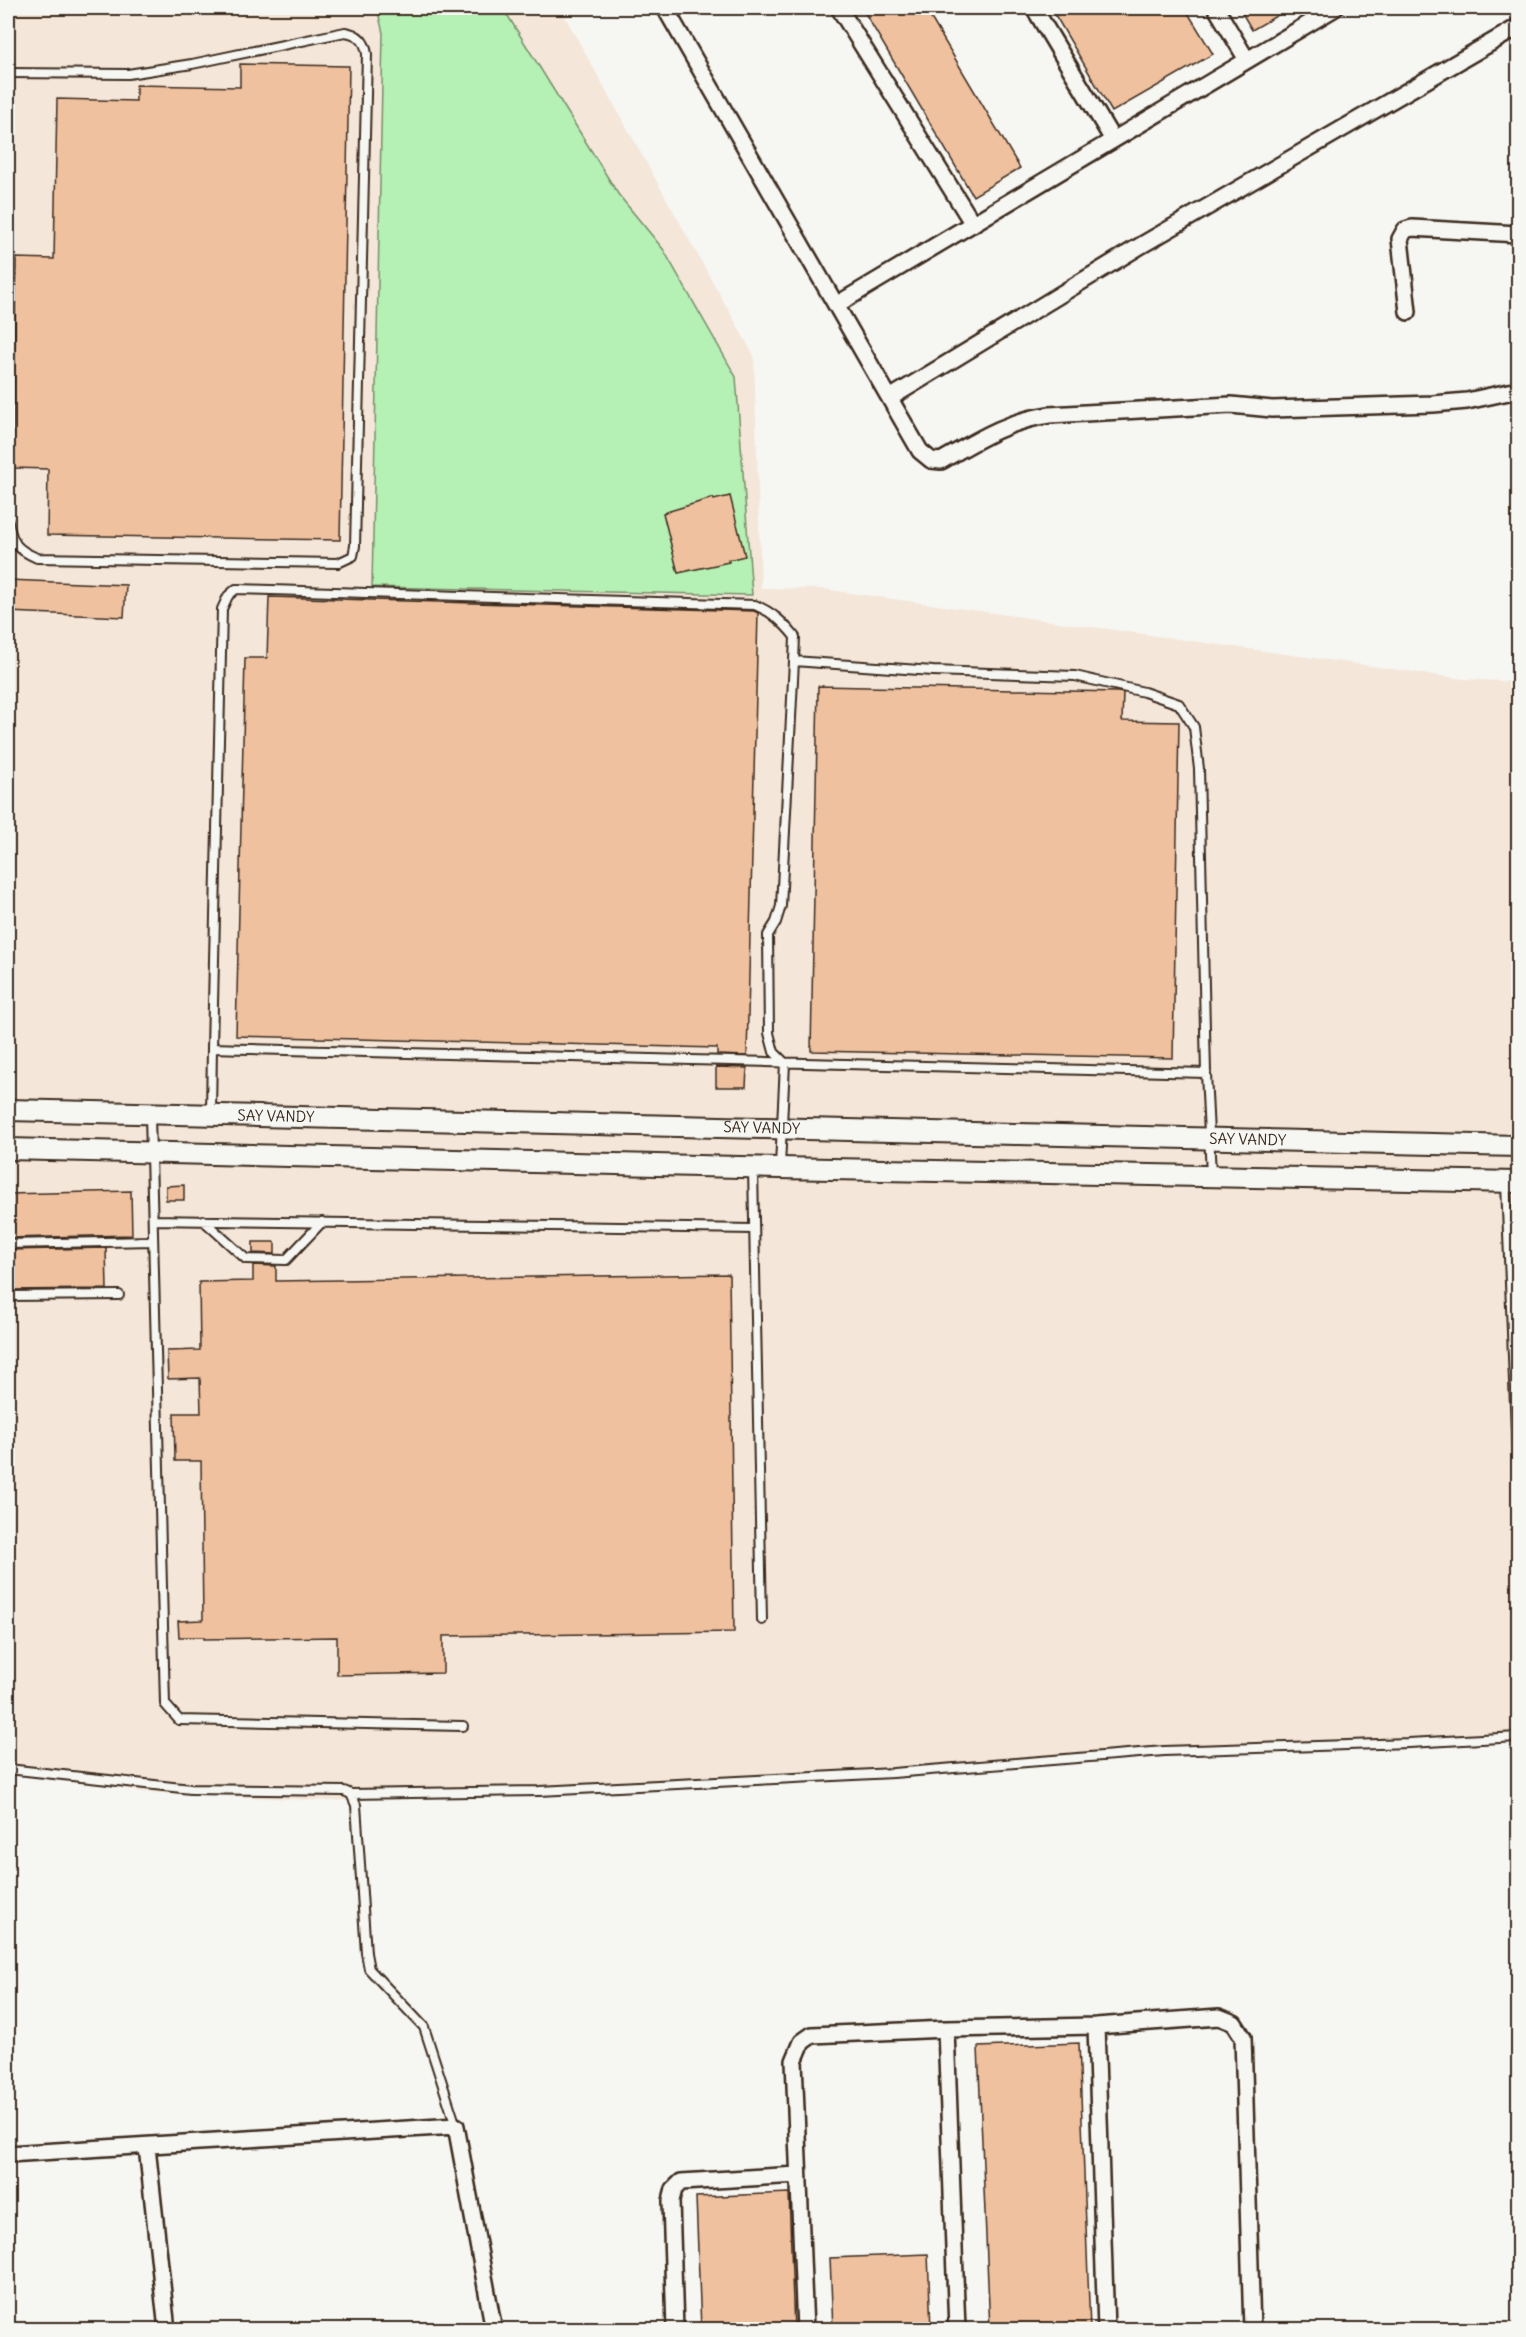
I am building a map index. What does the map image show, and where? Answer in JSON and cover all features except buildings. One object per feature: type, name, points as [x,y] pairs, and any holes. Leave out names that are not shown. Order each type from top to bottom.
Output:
[{"type":"street","points":[[665,8],[920,451],[931,460],[941,461],[1000,428],[1024,418],[1049,415],[1231,405],[1272,409],[1432,404],[1467,401],[1518,390]]},
{"type":"street","points":[[839,8],[973,224]]},
{"type":"street","points":[[1034,8],[1113,140]]},
{"type":"street","points":[[1216,8],[1247,60]]},
{"type":"street","points":[[836,305],[1335,8]]},
{"type":"street","points":[[890,398],[1140,246],[1518,27]]},
{"type":"street","points":[[1408,312],[1400,239],[1405,230],[1412,228],[1518,234]]},
{"type":"street","name":"SAY VANDY","points":[[8,1110],[1518,1146]]},
{"type":"street","points":[[8,1149],[780,1168],[1512,1182]]},
{"type":"street","points":[[805,2330],[794,2061],[802,2042],[812,2035],[1096,2026],[1219,2017],[1234,2023],[1243,2037],[1252,2330]]},
{"type":"street","points":[[1096,2026],[1106,2330]]},
{"type":"street","points":[[946,2029],[957,2330]]},
{"type":"street","points":[[8,2154],[456,2126],[494,2330]]},
{"type":"street","points":[[147,2147],[167,2330]]},
{"type":"street","points":[[675,2330],[671,2201],[674,2189],[681,2182],[798,2175]]},
{"type":"lane","points":[[8,73],[128,74],[192,64],[345,32],[360,38],[366,45],[367,54],[353,556],[338,563],[37,558],[20,551],[12,537],[8,522]]},
{"type":"lane","points":[[211,1115],[222,609],[228,596],[236,589],[755,605],[768,610],[782,621],[795,637],[781,906],[776,922],[768,935],[769,1033],[774,1052],[785,1063],[780,1168]]},
{"type":"lane","points":[[794,661],[933,671],[1076,676],[1144,692],[1179,704],[1194,728],[1199,769],[1206,1073],[1211,1175]]},
{"type":"lane","points":[[212,1048],[1206,1073]]},
{"type":"lane","points":[[150,1113],[165,1704],[179,1720],[463,1726]]},
{"type":"lane","points":[[753,1167],[762,1620]]},
{"type":"lane","points":[[1512,1182],[1518,1480]]},
{"type":"lane","points":[[153,1220],[754,1229]]},
{"type":"lane","points":[[203,1220],[246,1259],[286,1260],[322,1222]]},
{"type":"lane","points":[[8,1244],[153,1241]]},
{"type":"lane","points":[[8,1296],[119,1295]]},
{"type":"lane","points":[[8,1769],[191,1789],[344,1791],[351,1794],[550,1791],[893,1773],[1164,1751],[1518,1737]]},
{"type":"lane","points":[[351,1794],[356,1805],[369,1969],[424,2027],[456,2126]]},
{"type":"shaded area","points":[[8,8],[560,8],[754,356],[761,588],[822,589],[1463,679],[1518,682],[1518,1734],[330,1801],[140,1792],[8,1765]]},
{"type":"green space","points":[[377,8],[495,8],[508,16],[618,194],[663,249],[736,377],[752,595],[372,587],[383,33]]}]
